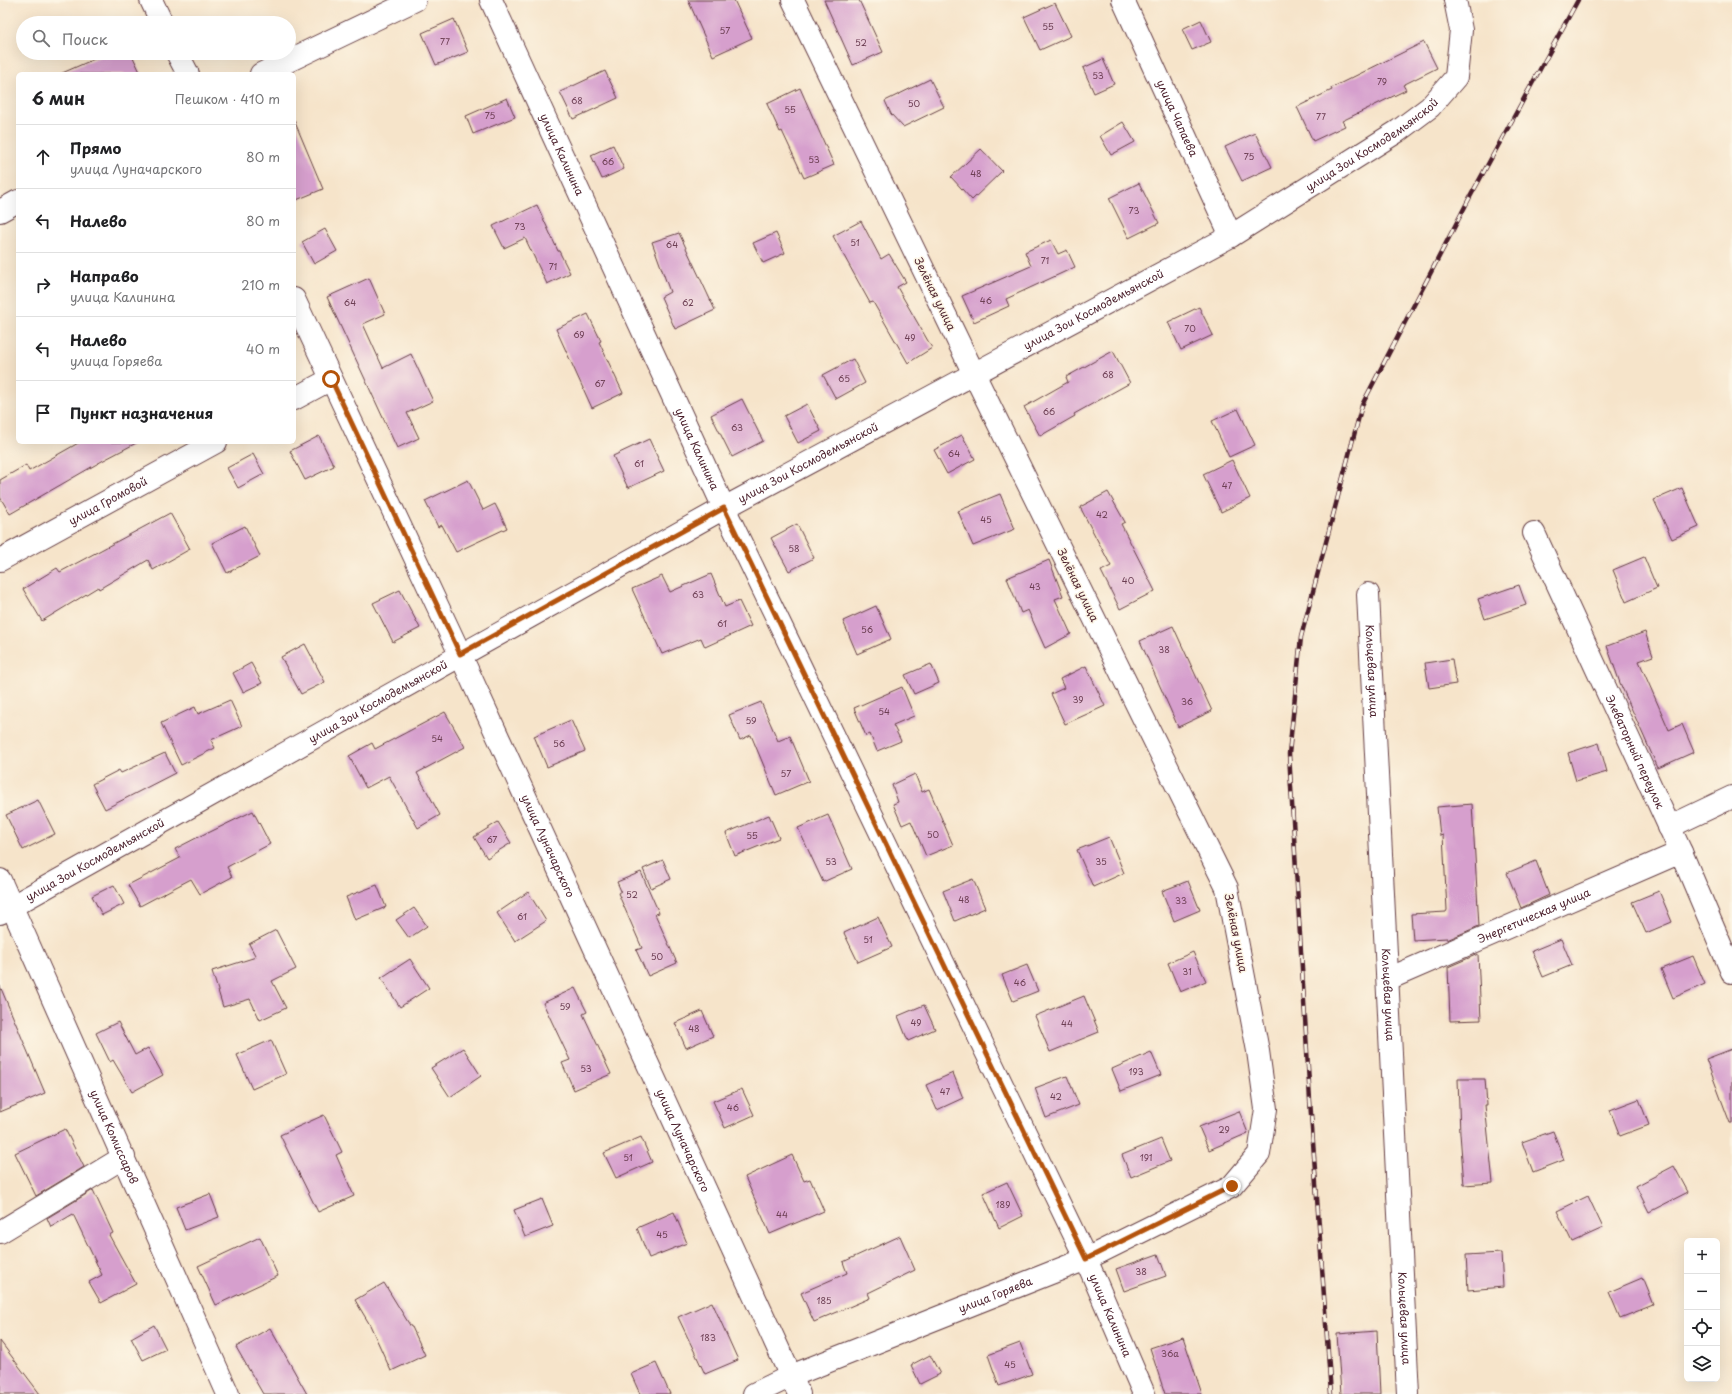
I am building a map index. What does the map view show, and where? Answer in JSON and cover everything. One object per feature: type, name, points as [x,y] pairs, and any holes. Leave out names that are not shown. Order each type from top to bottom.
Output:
[{"type":"street","points":[[151,0],[159,16]]},
{"type":"street","points":[[296,57],[414,0]]},
{"type":"street","name":"улица Калинина","points":[[491,0],[724,508],[1086,1259],[1144,1394]]},
{"type":"street","name":"Зелёная улица","points":[[793,0],[974,374],[1227,888],[1258,1051],[1266,1109],[1259,1154],[1232,1186]]},
{"type":"street","name":"улица Чапаева","points":[[1123,0],[1231,236]]},
{"type":"street","name":"улица Зои Космодемьянской","points":[[6,909],[460,654],[724,508],[1231,236],[1398,131],[1430,107],[1456,77],[1461,30],[1455,0]]},
{"type":"street","points":[[181,60],[187,72]]},
{"type":"street","points":[[265,72],[290,60]]},
{"type":"street","points":[[0,211],[16,202]]},
{"type":"street","name":"улица Луначарского","points":[[296,303],[460,654],[795,1385]]},
{"type":"street","points":[[296,399],[331,379]]},
{"type":"street","name":"улица Громовой","points":[[0,560],[212,444]]},
{"type":"street","name":"Элеваторный переулок","points":[[1534,533],[1681,852],[1732,972]]},
{"type":"street","name":"Кольцевая улица","points":[[1368,594],[1408,1394]]},
{"type":"street","points":[[1669,827],[1732,797]]},
{"type":"street","name":"Энергетическая улица","points":[[1388,979],[1681,852]]},
{"type":"street","name":"улица Комиссаров","points":[[0,880],[6,909],[124,1157],[228,1394]]},
{"type":"street","points":[[0,1232],[124,1157]]},
{"type":"street","name":"улица Горяева","points":[[754,1394],[795,1385],[1086,1259],[1232,1186]]},
{"type":"building","points":[[688,0],[734,0],[752,38],[713,56]]},
{"type":"building","points":[[824,0],[859,0],[883,52],[853,65]]},
{"type":"building","points":[[1055,3],[1071,36],[1040,50],[1024,17]]},
{"type":"building","points":[[454,19],[468,52],[436,65],[422,33]]},
{"type":"building","points":[[1201,20],[1211,42],[1192,50],[1182,29]]},
{"type":"building","points":[[1424,42],[1437,68],[1403,85],[1406,90],[1342,121],[1345,126],[1313,141],[1297,107],[1332,90],[1331,88]]},
{"type":"building","points":[[1103,59],[1114,84],[1094,93],[1083,68]]},
{"type":"building","points":[[92,60],[134,60],[140,72],[65,72]]},
{"type":"building","points":[[605,71],[618,98],[573,119],[560,92]]},
{"type":"building","points":[[930,79],[944,107],[903,127],[891,114],[885,101]]},
{"type":"building","points":[[800,88],[834,165],[804,178],[782,131],[780,132],[767,104]]},
{"type":"building","points":[[507,98],[515,117],[473,134],[466,116]]},
{"type":"building","points":[[1123,122],[1135,142],[1111,155],[1100,136]]},
{"type":"building","points":[[296,125],[323,189],[296,200]]},
{"type":"building","points":[[1255,133],[1272,167],[1242,181],[1225,147]]},
{"type":"building","points":[[613,145],[624,169],[602,179],[591,155]]},
{"type":"building","points":[[981,149],[1002,171],[972,200],[951,177]]},
{"type":"building","points":[[1139,183],[1159,223],[1129,238],[1109,198]]},
{"type":"building","points":[[537,205],[570,273],[547,284],[525,238],[504,248],[493,226]]},
{"type":"building","points":[[861,221],[881,259],[889,254],[906,282],[897,287],[932,348],[908,363],[873,302],[870,303],[833,236]]},
{"type":"building","points":[[325,229],[337,251],[314,264],[302,242]]},
{"type":"building","points":[[679,233],[715,310],[675,329],[661,297],[670,292],[652,242]]},
{"type":"building","points":[[776,233],[785,253],[763,263],[753,243]]},
{"type":"building","points":[[1051,240],[1058,254],[1067,250],[1075,267],[1006,299],[1009,306],[974,322],[962,296],[1031,266],[1025,252]]},
{"type":"building","points":[[369,278],[385,314],[363,324],[383,368],[411,354],[433,401],[407,413],[419,438],[397,448],[327,297]]},
{"type":"building","points":[[1199,307],[1213,335],[1181,350],[1168,322]]},
{"type":"building","points":[[588,314],[601,341],[599,342],[623,393],[592,408],[556,329]]},
{"type":"building","points":[[1113,351],[1130,383],[1074,414],[1075,416],[1040,436],[1024,407],[1068,382],[1066,377]]},
{"type":"building","points":[[853,359],[865,383],[836,399],[823,375]]},
{"type":"building","points":[[742,399],[763,441],[732,457],[711,415]]},
{"type":"building","points":[[807,404],[821,431],[798,443],[784,416]]},
{"type":"building","points":[[1238,409],[1255,445],[1229,457],[1212,421]]},
{"type":"building","points":[[962,435],[975,459],[947,474],[934,450]]},
{"type":"building","points":[[319,436],[334,466],[305,480],[290,451]]},
{"type":"building","points":[[649,439],[664,471],[628,488],[613,456]]},
{"type":"building","points":[[76,444],[134,444],[10,514],[0,497],[0,480],[26,465],[29,471]]},
{"type":"building","points":[[253,454],[264,474],[238,488],[227,468]]},
{"type":"building","points":[[1232,460],[1250,498],[1221,512],[1203,474]]},
{"type":"building","points":[[468,480],[483,510],[495,504],[507,528],[456,552],[442,525],[438,527],[425,501]]},
{"type":"building","points":[[1682,488],[1699,527],[1672,539],[1654,500]]},
{"type":"building","points":[[1108,492],[1125,522],[1121,524],[1155,591],[1120,609],[1101,571],[1111,566],[1080,507]]},
{"type":"building","points":[[1000,494],[1015,529],[973,546],[958,511]]},
{"type":"building","points":[[170,513],[190,549],[153,570],[148,560],[99,589],[98,587],[42,621],[23,589],[57,568],[60,572]]},
{"type":"building","points":[[797,524],[814,558],[789,571],[771,538]]},
{"type":"building","points":[[245,526],[260,556],[227,573],[212,543]]},
{"type":"building","points":[[1644,557],[1657,588],[1626,602],[1613,570]]},
{"type":"building","points":[[1049,560],[1063,596],[1055,599],[1071,634],[1045,648],[1028,610],[1021,613],[1007,578]]},
{"type":"building","points":[[711,574],[725,607],[739,601],[751,626],[705,647],[701,638],[662,654],[632,589],[662,576],[670,592]]},
{"type":"building","points":[[1519,585],[1526,605],[1485,619],[1478,599]]},
{"type":"building","points":[[400,590],[420,628],[393,642],[373,603]]},
{"type":"building","points":[[876,606],[891,639],[857,654],[843,621]]},
{"type":"building","points":[[1173,626],[1212,711],[1178,727],[1140,641]]},
{"type":"building","points":[[1645,632],[1653,656],[1639,661],[1669,730],[1682,724],[1694,752],[1658,768],[1620,683],[1607,646]]},
{"type":"building","points":[[305,644],[325,682],[301,694],[281,657]]},
{"type":"building","points":[[1452,659],[1456,684],[1429,688],[1425,663]]},
{"type":"building","points":[[251,663],[262,683],[243,692],[233,673]]},
{"type":"building","points":[[931,664],[939,683],[914,694],[905,675]]},
{"type":"building","points":[[1086,666],[1105,706],[1065,724],[1051,694],[1064,688],[1060,679]]},
{"type":"building","points":[[902,687],[914,716],[893,725],[901,741],[877,751],[870,734],[866,736],[854,708]]},
{"type":"building","points":[[230,700],[242,726],[211,740],[215,748],[181,765],[161,723],[195,707],[198,714]]},
{"type":"building","points":[[761,702],[778,741],[790,736],[809,781],[776,795],[751,735],[740,740],[729,715]]},
{"type":"building","points":[[445,712],[465,747],[417,773],[440,815],[418,828],[389,776],[366,788],[349,756],[372,743],[375,749]]},
{"type":"building","points":[[571,720],[585,751],[547,767],[534,736]]},
{"type":"building","points":[[1599,743],[1607,772],[1576,781],[1568,753]]},
{"type":"building","points":[[165,753],[175,773],[105,809],[92,784],[119,770],[121,773]]},
{"type":"building","points":[[915,774],[922,792],[929,789],[953,845],[926,856],[911,821],[902,825],[893,804],[898,802],[892,785]]},
{"type":"building","points":[[38,800],[55,834],[23,850],[6,815]]},
{"type":"building","points":[[1472,804],[1479,926],[1447,940],[1447,938],[1413,940],[1411,914],[1446,912],[1447,910],[1443,835],[1440,836],[1437,807]]},
{"type":"building","points":[[253,811],[270,844],[227,867],[232,877],[200,894],[191,879],[140,906],[128,885],[180,858],[175,849]]},
{"type":"building","points":[[769,815],[779,838],[735,856],[726,833]]},
{"type":"building","points":[[828,815],[852,869],[823,882],[798,828]]},
{"type":"building","points":[[498,822],[511,843],[487,858],[474,837]]},
{"type":"building","points":[[1109,837],[1124,873],[1093,887],[1077,850]]},
{"type":"building","points":[[663,860],[671,879],[651,888],[643,869]]},
{"type":"building","points":[[1536,861],[1549,895],[1521,908],[1507,873]]},
{"type":"building","points":[[641,872],[659,913],[655,914],[677,963],[648,976],[636,950],[642,948],[618,893],[621,891],[617,882]]},
{"type":"building","points":[[973,879],[985,908],[955,921],[943,891]]},
{"type":"building","points":[[1188,881],[1200,910],[1174,921],[1162,891]]},
{"type":"building","points":[[114,885],[124,904],[102,915],[92,896]]},
{"type":"building","points":[[377,885],[386,907],[355,920],[346,897]]},
{"type":"building","points":[[1659,891],[1672,922],[1646,933],[1632,902]]},
{"type":"building","points":[[528,892],[546,921],[515,941],[497,913]]},
{"type":"building","points":[[414,908],[427,926],[409,938],[396,920]]},
{"type":"building","points":[[878,917],[892,947],[858,962],[844,933]]},
{"type":"building","points":[[276,930],[296,969],[272,981],[286,1008],[260,1020],[250,999],[223,1007],[212,971],[256,957],[249,944]]},
{"type":"building","points":[[1561,939],[1572,965],[1543,977],[1532,951]]},
{"type":"building","points":[[1193,952],[1206,981],[1180,992],[1168,963]]},
{"type":"building","points":[[1478,954],[1481,1020],[1450,1021],[1448,967]]},
{"type":"building","points":[[1693,956],[1705,984],[1673,998],[1661,969]]},
{"type":"building","points":[[410,959],[429,988],[400,1007],[381,978]]},
{"type":"building","points":[[1027,965],[1038,991],[1013,1001],[1002,975]]},
{"type":"building","points":[[0,986],[45,1093],[0,1112]]},
{"type":"building","points":[[575,988],[587,1012],[583,1014],[611,1074],[574,1090],[562,1063],[570,1060],[543,1003]]},
{"type":"building","points":[[1084,996],[1099,1032],[1050,1052],[1035,1016]]},
{"type":"building","points":[[924,1005],[935,1029],[908,1041],[898,1016]]},
{"type":"building","points":[[702,1011],[713,1036],[686,1048],[675,1023]]},
{"type":"building","points":[[118,1022],[135,1055],[148,1048],[163,1075],[132,1092],[113,1060],[110,1062],[96,1033]]},
{"type":"building","points":[[271,1040],[286,1074],[252,1089],[237,1055]]},
{"type":"building","points":[[463,1048],[481,1076],[450,1097],[431,1068]]},
{"type":"building","points":[[1732,1049],[1732,1123],[1730,1123],[1706,1059]]},
{"type":"building","points":[[1151,1052],[1161,1075],[1121,1091],[1112,1069]]},
{"type":"building","points":[[953,1073],[963,1098],[937,1110],[926,1085]]},
{"type":"building","points":[[1067,1076],[1079,1105],[1046,1118],[1035,1088]]},
{"type":"building","points":[[1458,1079],[1485,1079],[1487,1105],[1485,1105],[1493,1183],[1464,1185]]},
{"type":"building","points":[[742,1089],[754,1115],[725,1128],[713,1101]]},
{"type":"building","points":[[1639,1099],[1649,1125],[1620,1136],[1610,1110]]},
{"type":"building","points":[[1239,1111],[1248,1133],[1209,1150],[1199,1127]]},
{"type":"building","points":[[324,1115],[342,1152],[336,1155],[354,1196],[318,1212],[280,1135]]},
{"type":"building","points":[[65,1129],[84,1167],[36,1196],[15,1153]]},
{"type":"building","points":[[1553,1131],[1564,1160],[1533,1172],[1522,1142]]},
{"type":"building","points":[[641,1137],[652,1162],[616,1178],[604,1153]]},
{"type":"building","points":[[1161,1139],[1170,1161],[1131,1177],[1122,1155]]},
{"type":"building","points":[[792,1155],[804,1181],[810,1179],[824,1211],[770,1234],[745,1177]]},
{"type":"building","points":[[1674,1166],[1688,1192],[1649,1212],[1636,1186]]},
{"type":"building","points":[[1007,1182],[1023,1216],[999,1228],[983,1193]]},
{"type":"building","points":[[93,1190],[113,1233],[109,1235],[136,1284],[101,1303],[89,1282],[102,1275],[73,1214],[51,1227],[47,1218]]},
{"type":"building","points":[[210,1194],[219,1217],[185,1230],[176,1207]]},
{"type":"building","points":[[1588,1196],[1603,1228],[1572,1242],[1557,1211]]},
{"type":"building","points":[[542,1199],[553,1226],[525,1237],[514,1210]]},
{"type":"building","points":[[674,1212],[687,1243],[649,1258],[637,1228]]},
{"type":"building","points":[[900,1236],[915,1270],[868,1293],[870,1298],[814,1322],[801,1293],[847,1273],[843,1262]]},
{"type":"building","points":[[260,1237],[278,1276],[216,1305],[198,1266]]},
{"type":"building","points":[[1501,1253],[1503,1287],[1468,1290],[1466,1255]]},
{"type":"building","points":[[1158,1254],[1166,1276],[1124,1291],[1116,1269]]},
{"type":"building","points":[[1642,1278],[1653,1305],[1620,1318],[1609,1292]]},
{"type":"building","points":[[384,1283],[412,1327],[425,1355],[391,1371],[370,1325],[355,1300]]},
{"type":"building","points":[[712,1302],[738,1360],[705,1374],[678,1317]]},
{"type":"building","points":[[154,1325],[166,1349],[143,1360],[131,1338]]},
{"type":"building","points":[[270,1328],[307,1394],[263,1394],[236,1347]]},
{"type":"building","points":[[1377,1331],[1380,1394],[1341,1394],[1337,1334]]},
{"type":"building","points":[[1183,1337],[1202,1394],[1165,1394],[1150,1348]]},
{"type":"building","points":[[0,1341],[40,1394],[0,1394]]},
{"type":"building","points":[[1020,1343],[1032,1374],[999,1386],[988,1355]]},
{"type":"building","points":[[930,1355],[940,1374],[920,1384],[911,1365]]},
{"type":"building","points":[[656,1363],[670,1394],[640,1394],[631,1374]]},
{"type":"railway","points":[[1331,1394],[1310,1100],[1289,754],[1301,637],[1362,405],[1470,197],[1578,0]]},
{"type":"route","points":[[331,379],[460,654],[724,508],[1086,1259],[1232,1186]]}]
